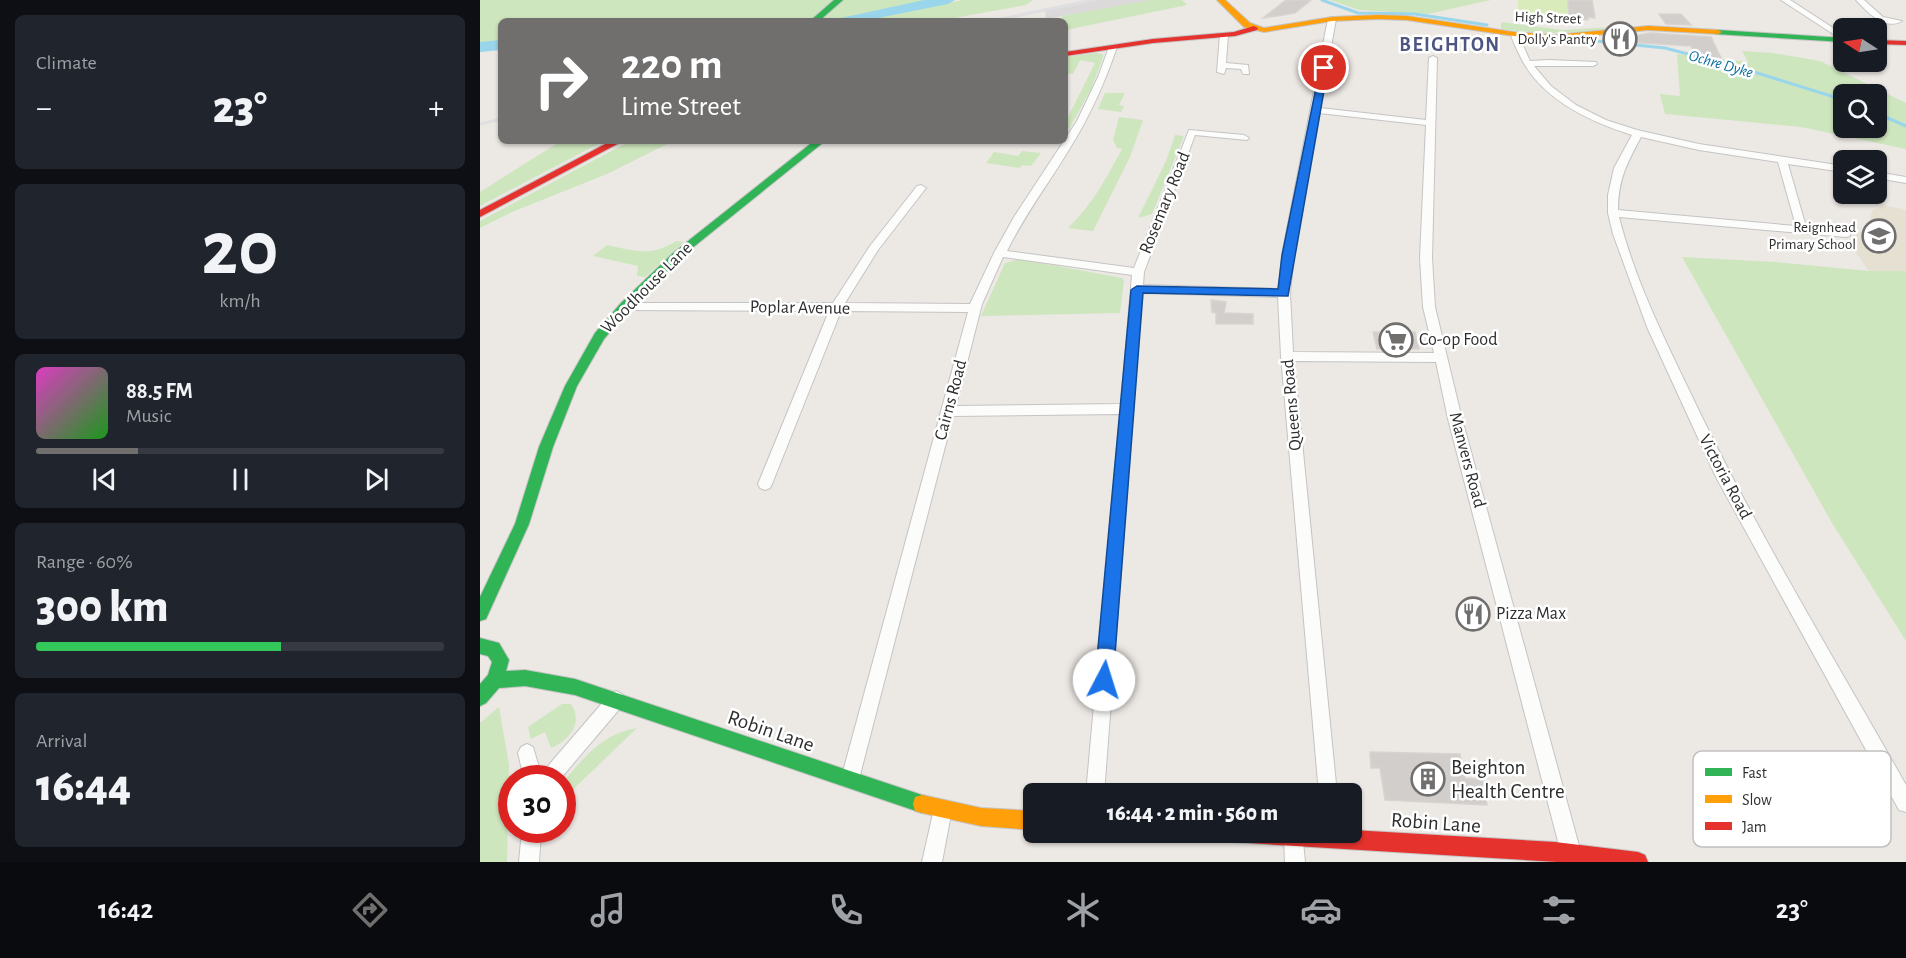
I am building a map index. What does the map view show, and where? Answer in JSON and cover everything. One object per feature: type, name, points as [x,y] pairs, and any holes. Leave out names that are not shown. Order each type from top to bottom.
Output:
[{"type":"main road","points":[[818,18],[839,0]]},
{"type":"main road","points":[[1221,0],[1243,22],[1254,28]]},
{"type":"main road","name":"High Street","points":[[1254,28],[1275,29],[1332,19],[1407,18],[1514,34],[1579,37],[1667,28],[1833,39]]},
{"type":"main road","points":[[1068,54],[1186,37],[1224,35],[1254,28]]},
{"type":"main road","points":[[1887,42],[1906,43]]},
{"type":"main road","points":[[480,214],[612,144]]},
{"type":"main road","name":"Woodhouse Lane","points":[[480,614],[522,524],[546,447],[571,386],[599,336],[625,306],[677,255],[816,144]]},
{"type":"main road","points":[[480,646],[491,647],[498,652],[501,660],[495,680],[480,697]]},
{"type":"main road","name":"Robin Lane","points":[[495,680],[510,677],[549,681],[616,700],[915,802],[981,817],[1023,820]]},
{"type":"main road","name":"Robin Lane","points":[[1362,837],[1571,853],[1638,862]]},
{"type":"street","points":[[1785,0],[1833,33]]},
{"type":"street","points":[[1860,0],[1881,19],[1898,21]]},
{"type":"street","name":"Queens Road","points":[[1327,783],[1287,356],[1284,293],[1288,255],[1332,19]]},
{"type":"street","points":[[1514,34],[1527,64],[1544,86],[1558,98],[1606,122],[1638,134],[1833,167]]},
{"type":"street","points":[[1224,35],[1221,69],[1245,67],[1246,72]]},
{"type":"street","name":"Cairns Road","points":[[1068,142],[1090,104],[1113,47]]},
{"type":"street","name":"Manvers Road","points":[[1434,58],[1427,280],[1429,307],[1440,358],[1571,853]]},
{"type":"street","points":[[1527,64],[1549,62],[1593,64]]},
{"type":"street","points":[[1316,110],[1431,123]]},
{"type":"street","name":"Rosemary Road","points":[[1096,783],[1138,272],[1192,132],[1244,138]]},
{"type":"street","name":"Victoria Road","points":[[1638,134],[1619,168],[1613,195],[1613,213],[1618,234],[1653,327],[1721,473],[1877,751]]},
{"type":"street","name":"Cairns Road","points":[[850,779],[975,308],[999,253],[1067,144]]},
{"type":"street","points":[[1782,160],[1802,230]]},
{"type":"street","points":[[1887,177],[1906,180]]},
{"type":"street","points":[[765,484],[836,308],[874,248],[921,188]]},
{"type":"street","points":[[1613,213],[1846,234]]},
{"type":"street","points":[[999,253],[1138,272]]},
{"type":"street","points":[[1137,290],[1284,293]]},
{"type":"street","name":"Poplar Avenue","points":[[625,306],[975,308]]},
{"type":"street","points":[[1287,356],[1440,358]]},
{"type":"street","points":[[948,411],[1125,409]]},
{"type":"street","points":[[560,765],[616,700]]},
{"type":"street","points":[[527,753],[529,765]]},
{"type":"street","name":"Victoria Road","points":[[1891,776],[1906,803]]},
{"type":"street","points":[[932,862],[943,809]]},
{"type":"street","points":[[529,862],[531,843]]},
{"type":"street","points":[[1294,843],[1295,862]]},
{"type":"shaded area","points":[[1099,0],[1151,0],[1052,18],[1046,18],[1045,11]]},
{"type":"shaded area","name":"Reignhead Primary School","points":[[1883,205],[1906,210],[1906,271],[1869,271],[1846,239],[1855,239],[1850,233],[1867,232],[1872,211]]},
{"type":"green space","points":[[480,0],[925,0],[845,18],[498,18],[498,42],[480,44]]},
{"type":"green space","points":[[963,0],[1033,0],[1026,5],[954,18],[877,18]]},
{"type":"green space","points":[[1151,0],[1182,0],[1187,5],[1068,30],[1068,18],[1062,16]]},
{"type":"green space","points":[[1330,0],[1491,0],[1428,14],[1359,10]]},
{"type":"green space","points":[[1518,0],[1568,0],[1568,19],[1518,13]]},
{"type":"green space","points":[[1501,22],[1562,30],[1612,27],[1543,33],[1501,29]]},
{"type":"green space","points":[[1742,51],[1773,53],[1820,61],[1833,67],[1833,72],[1843,72],[1867,84],[1833,84],[1833,134],[1801,127],[1665,114],[1660,94],[1680,96],[1677,54],[1748,62]]},
{"type":"green space","points":[[1103,54],[1091,89],[1068,131],[1068,117],[1095,63],[1080,60],[1073,74],[1068,73],[1068,57]]},
{"type":"green space","points":[[1105,93],[1125,93],[1119,105],[1124,106],[1121,112],[1098,109]]},
{"type":"green space","points":[[1887,94],[1906,103],[1906,149],[1854,138],[1887,138]]},
{"type":"green space","points":[[1119,117],[1143,120],[1130,157],[1093,231],[1068,228],[1091,201],[1122,149],[1117,148],[1113,140]]},
{"type":"green space","points":[[1175,135],[1184,136],[1152,214],[1138,218],[1166,161]]},
{"type":"green space","points":[[556,144],[598,144],[480,206],[480,192]]},
{"type":"green space","points":[[624,144],[667,144],[607,174],[512,212],[480,228],[480,221]]},
{"type":"green space","points":[[1022,151],[1041,153],[1031,166],[1022,165],[1020,168],[986,163],[994,152],[1018,156]]},
{"type":"green space","points":[[676,241],[684,242],[645,277],[637,276],[638,266],[593,256],[607,245],[634,251],[651,251]]},
{"type":"green space","points":[[1682,257],[1775,262],[1869,271],[1906,271],[1906,641],[1832,523]]},
{"type":"green space","points":[[1020,259],[1122,278],[1124,281],[1120,313],[981,316],[1005,263]]},
{"type":"green space","points":[[562,704],[571,704],[575,711],[575,724],[569,736],[551,748],[545,732],[531,739],[528,727]]},
{"type":"green space","points":[[499,707],[509,765],[498,765],[498,843],[507,843],[507,862],[480,862],[480,723]]},
{"type":"green space","points":[[637,728],[576,787],[576,768],[604,741]]},
{"type":"building","points":[[1286,0],[1311,0],[1295,13],[1263,18]]},
{"type":"building","points":[[1568,0],[1592,0],[1595,18],[1588,17],[1588,20],[1569,18]]},
{"type":"building","points":[[1659,14],[1681,14],[1691,25],[1666,24]]},
{"type":"building","points":[[1651,33],[1711,37],[1721,58],[1705,57],[1703,53],[1694,52],[1691,46],[1627,42],[1627,37]]},
{"type":"building","points":[[1211,300],[1226,302],[1224,313],[1253,314],[1253,324],[1216,324],[1216,313],[1212,312]]},
{"type":"building","name":"Co-op Food","points":[[1373,332],[1415,332],[1419,349],[1377,349]]},
{"type":"building","name":"Pizza Max","points":[[1461,605],[1481,606],[1485,624],[1464,623]]},
{"type":"building","name":"Beighton Health Centre","points":[[1370,752],[1460,754],[1465,778],[1483,780],[1487,805],[1385,800],[1380,768],[1371,768]]},
{"type":"waterway","points":[[858,18],[948,0]]},
{"type":"waterway","name":"Ochre Dyke","points":[[1322,0],[1358,13],[1415,14],[1487,25]]},
{"type":"waterway","name":"Ochre Dyke","points":[[1596,41],[1665,48],[1738,67],[1833,97]]},
{"type":"waterway","points":[[480,47],[498,45]]},
{"type":"waterway","name":"Ochre Dyke","points":[[1887,118],[1906,126]]},
{"type":"railway","points":[[1006,18],[1093,0]]},
{"type":"railway","points":[[480,124],[498,120]]},
{"type":"traffic: fast","points":[[818,18],[839,0]]},
{"type":"traffic: fast","points":[[1718,32],[1833,39]]},
{"type":"traffic: fast","points":[[480,614],[522,524],[546,447],[571,386],[599,336],[625,306],[677,255],[816,144]]},
{"type":"traffic: fast","points":[[480,646],[493,649],[501,660],[495,680],[480,697]]},
{"type":"traffic: fast","points":[[495,680],[525,678],[575,687],[922,804]]},
{"type":"traffic: slow","points":[[1221,0],[1247,25],[1264,30],[1332,19],[1378,17],[1407,18],[1514,34],[1555,37],[1648,28],[1718,32]]},
{"type":"traffic: slow","points":[[922,804],[981,817],[1023,820]]},
{"type":"traffic: jam","points":[[1068,54],[1153,41],[1235,34],[1254,28]]},
{"type":"traffic: jam","points":[[1887,42],[1906,43]]},
{"type":"traffic: jam","points":[[480,214],[612,144]]},
{"type":"traffic: jam","points":[[1362,840],[1555,852],[1638,862]]},
{"type":"place","name":"Dolly's Pantry","points":[[1620,39]]},
{"type":"place","name":"Reignhead Primary School","points":[[1879,236]]},
{"type":"place","name":"Co-op Food","points":[[1396,340]]},
{"type":"place","name":"Pizza Max","points":[[1473,614]]},
{"type":"place","name":"Beighton Health Centre","points":[[1428,779]]},
{"type":"district","name":"BEIGHTON","points":[[1450,45]]},
{"type":"route","points":[[1104,680],[1125,409],[1137,290],[1284,293],[1288,255],[1324,68]]}]
